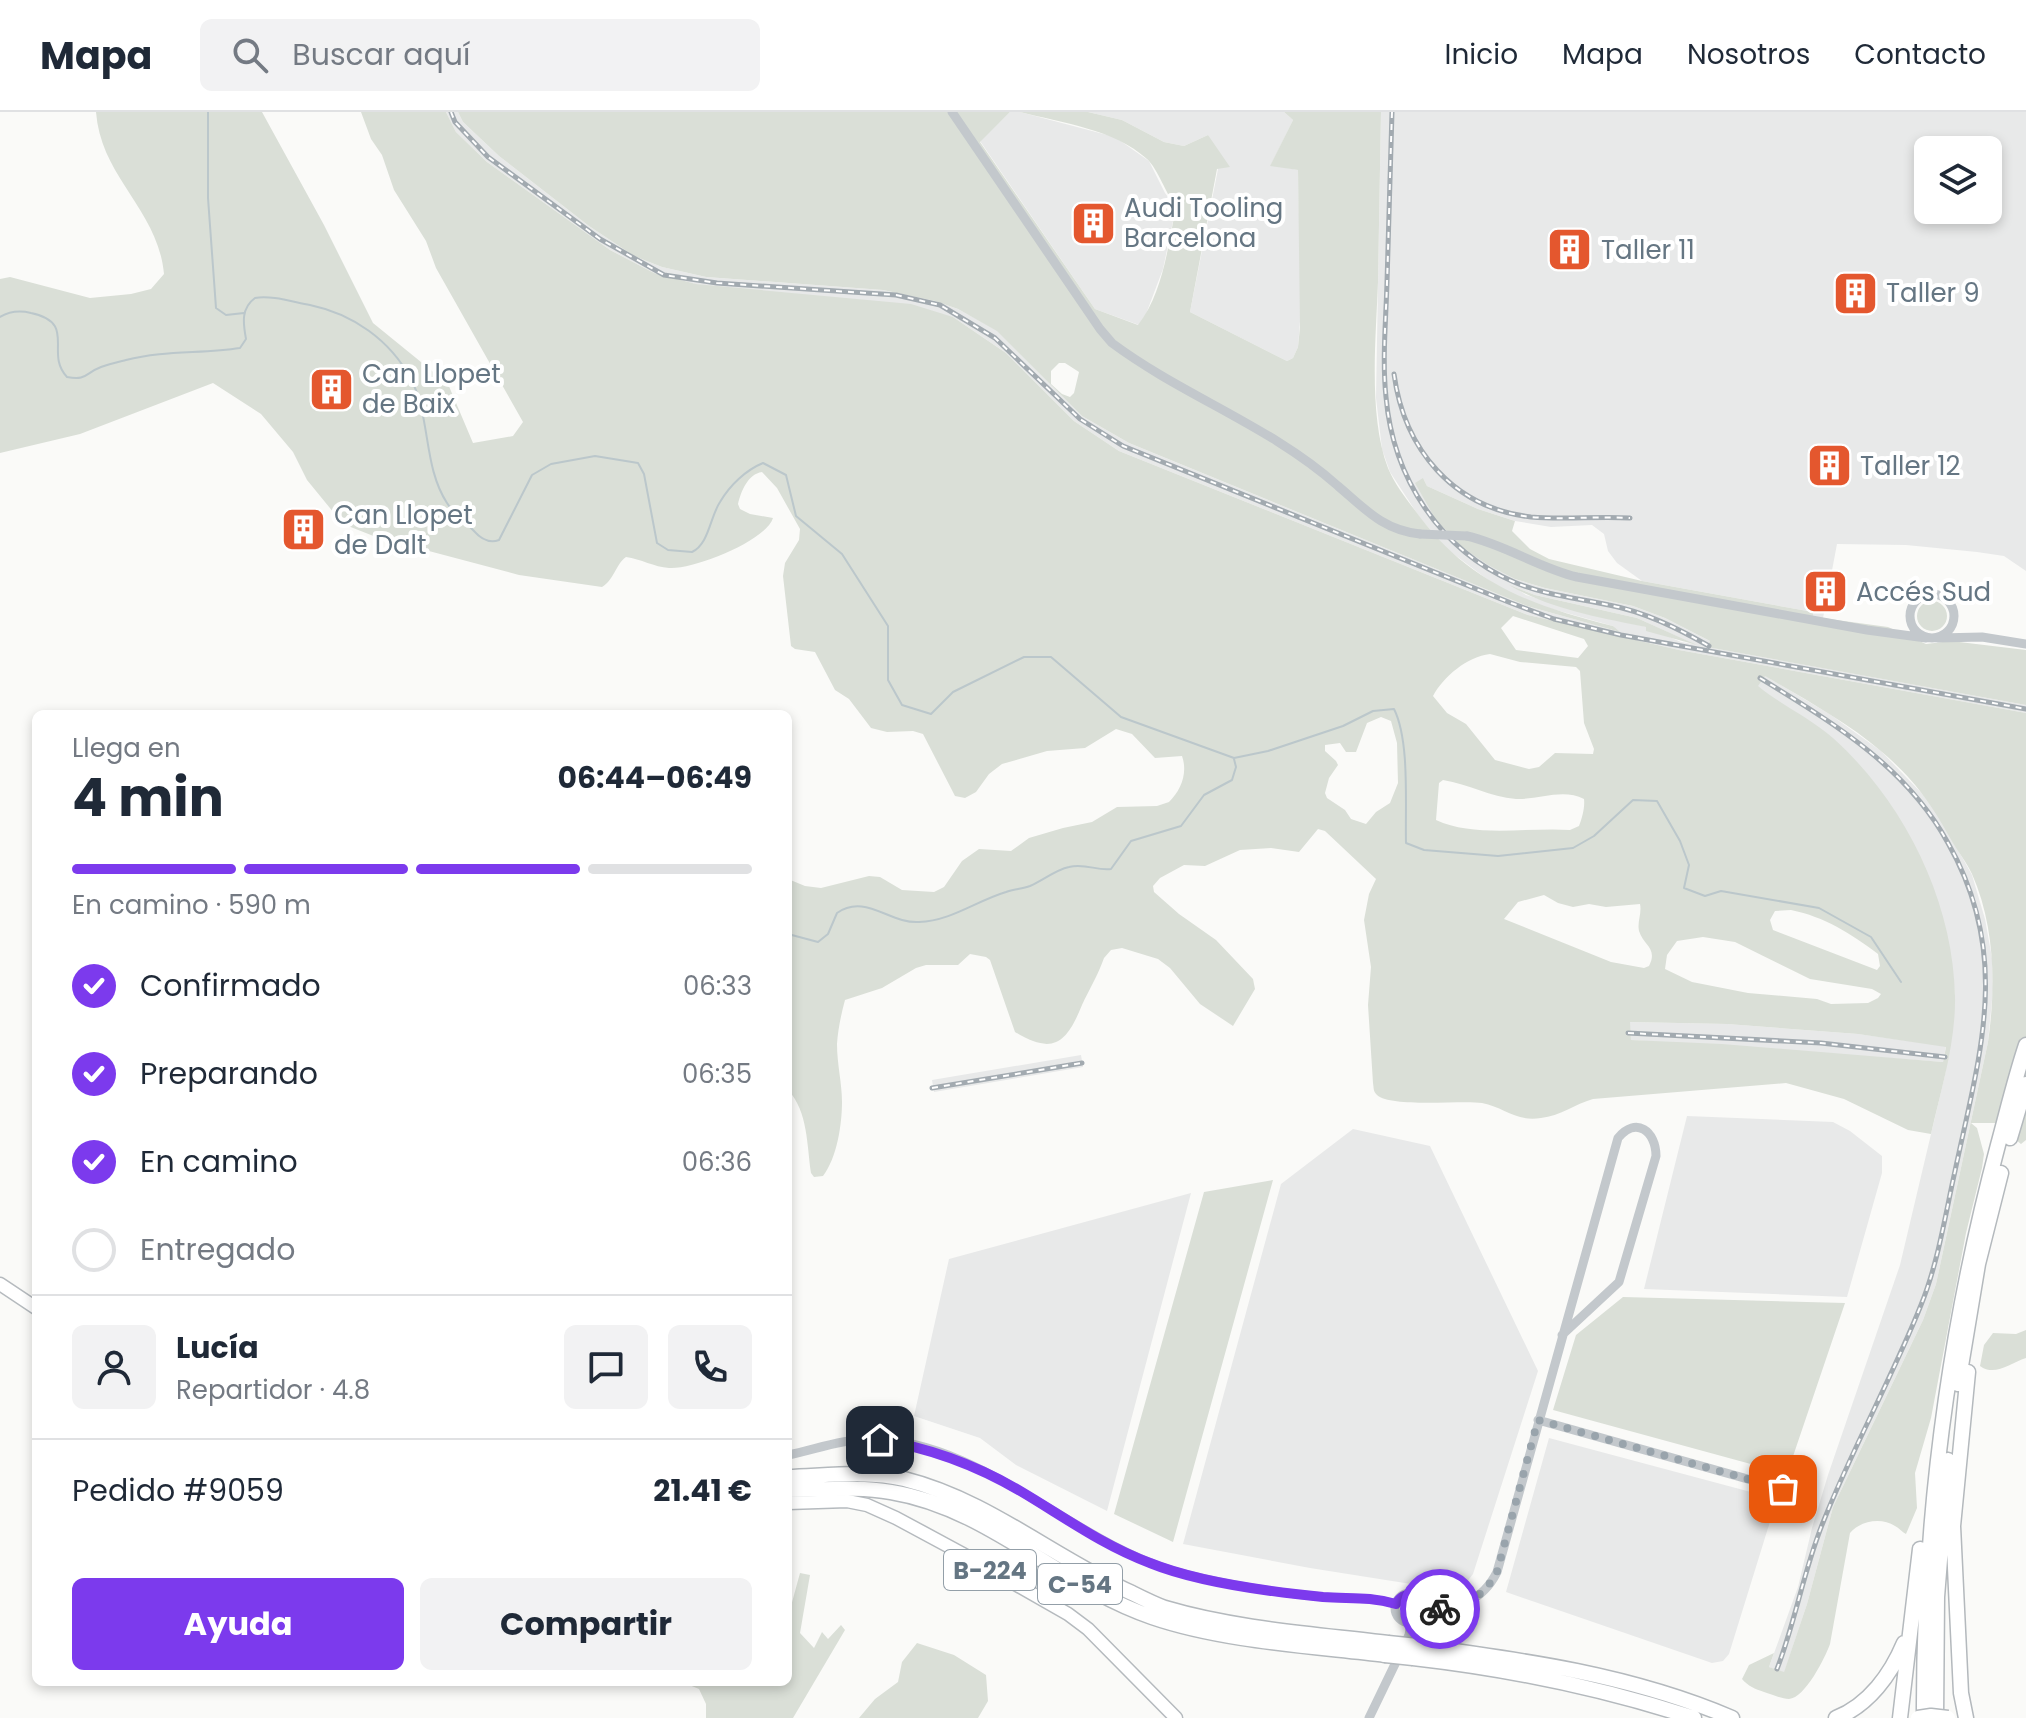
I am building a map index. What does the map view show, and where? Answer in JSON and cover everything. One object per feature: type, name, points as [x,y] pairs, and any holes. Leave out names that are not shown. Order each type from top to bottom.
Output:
[{"type":"highway","points":[[1924,1718],[1925,1600],[1934,1500],[1975,1233],[2026,1045]]},
{"type":"highway","points":[[1936,1718],[1937,1610],[1943,1502],[1962,1328],[2026,1084]]},
{"type":"highway","points":[[1900,1718],[1945,1365],[1962,1328]]},
{"type":"highway","points":[[1962,1328],[1969,1364],[1953,1526],[1961,1693],[1966,1718]]},
{"type":"highway","name":"C-54","points":[[792,1477],[850,1475],[900,1478],[945,1492],[982,1509],[1095,1577],[1163,1607],[1386,1649]]},
{"type":"highway","name":"C-54","points":[[792,1490],[861,1488],[894,1492],[972,1520],[1111,1601],[1153,1618],[1197,1629],[1415,1652],[1509,1657],[1568,1668],[1667,1694],[1732,1718]]},
{"type":"highway","points":[[1836,1718],[1860,1704],[1879,1685],[1897,1659],[1911,1624]]},
{"type":"highway","name":"C-54","points":[[1415,1652],[1591,1687],[1694,1718]]},
{"type":"highway","points":[[1961,1693],[1973,1718]]},
{"type":"highway","points":[[1918,1718],[1948,1718]]},
{"type":"main road","points":[[0,1284],[32,1305]]},
{"type":"main road","name":"B-224","points":[[792,1503],[847,1501],[867,1505],[961,1553],[1068,1614],[1088,1629],[1176,1718]]},
{"type":"street","points":[[952,112],[1112,343],[1287,448],[1340,487],[1373,518],[1399,531],[1467,536],[1496,545],[1542,567],[1577,577],[1887,632],[1929,638],[1982,637],[2026,644]]},
{"type":"street","points":[[1887,632],[1903,627],[1916,599],[1929,593],[1944,597],[1961,627],[1982,637]]},
{"type":"street","points":[[1909,618],[1914,630],[1929,638],[1939,637],[1950,629],[1953,609]]},
{"type":"street","points":[[1424,1607],[1455,1608],[1466,1604],[1492,1582],[1497,1572],[1538,1420],[1562,1335],[1618,1138],[1623,1132],[1634,1128],[1647,1131],[1655,1141],[1656,1156],[1619,1282],[1562,1335]]},
{"type":"street","points":[[1538,1420],[1783,1489]]},
{"type":"street","points":[[792,1454],[863,1439],[890,1441],[930,1450],[982,1471],[1082,1530],[1150,1563],[1212,1580],[1326,1597],[1363,1596],[1396,1604]]},
{"type":"street","points":[[1369,1718],[1409,1635],[1411,1623],[1422,1616],[1424,1607],[1420,1598],[1412,1594],[1402,1596],[1396,1604],[1398,1617],[1411,1623]]},
{"type":"shaded area","points":[[96,112],[262,112],[373,323],[448,384],[473,443],[513,436],[523,422],[436,268],[426,241],[394,190],[382,155],[371,139],[361,112],[446,112],[456,132],[487,162],[610,250],[654,273],[696,284],[911,304],[953,317],[1006,353],[1074,421],[1119,451],[1528,615],[1679,650],[2026,713],[2026,1140],[2021,1144],[1995,1123],[1971,1123],[1977,1128],[1984,1154],[1931,1418],[1915,1473],[1917,1508],[1906,1534],[1889,1523],[1877,1521],[1859,1526],[1850,1533],[1830,1644],[1808,1685],[1789,1699],[1755,1688],[1742,1679],[1749,1665],[1774,1653],[1769,1667],[1784,1672],[1807,1604],[1833,1507],[1923,1320],[1936,1284],[1991,1021],[1992,957],[1980,894],[1970,870],[1930,805],[1894,763],[1840,721],[1765,676],[1758,686],[1824,731],[1859,764],[1902,822],[1934,889],[1952,960],[1955,1013],[1931,1134],[1908,1130],[1844,1099],[1786,1083],[1593,1099],[1555,1115],[1532,1119],[1482,1103],[1385,1099],[1374,1091],[1373,1083],[1368,1005],[1371,967],[1364,920],[1369,894],[1376,879],[1325,831],[1318,829],[1299,852],[1271,848],[1240,850],[1205,866],[1184,865],[1160,878],[1153,886],[1154,892],[1216,940],[1253,979],[1255,989],[1233,1026],[1200,1004],[1170,968],[1158,959],[1122,948],[1111,950],[1104,958],[1071,1028],[1058,1041],[1049,1044],[1015,1032],[990,960],[986,957],[970,954],[958,965],[916,968],[882,988],[845,1000],[837,1044],[842,1095],[840,1130],[828,1169],[823,1176],[814,1177],[803,1118],[792,1095],[792,881],[821,888],[869,876],[880,877],[902,890],[934,892],[944,887],[962,861],[979,849],[1011,851],[1029,838],[1092,822],[1117,807],[1157,806],[1169,802],[1182,781],[1182,756],[1155,758],[1132,734],[1116,729],[1085,748],[1047,751],[1002,764],[989,774],[976,792],[965,798],[955,796],[923,734],[871,728],[849,699],[835,690],[815,652],[791,646],[783,576],[785,563],[799,540],[800,529],[777,488],[762,472],[749,480],[738,504],[740,509],[750,514],[773,518],[757,536],[711,559],[680,567],[663,567],[626,557],[602,587],[519,575],[376,537],[343,524],[307,480],[293,452],[261,414],[213,383],[80,434],[0,453],[0,279],[10,277],[90,298],[151,289],[164,274],[152,231],[108,156]],"holes":[[[1513,616],[1584,639],[1588,646],[1578,658],[1516,650],[1501,628]],[[1490,654],[1520,662],[1576,667],[1580,671],[1584,723],[1593,754],[1555,753],[1539,767],[1529,769],[1495,760],[1466,724],[1447,713],[1433,696],[1450,675],[1481,656]],[[1381,717],[1391,721],[1397,743],[1398,783],[1390,803],[1376,812],[1366,824],[1351,819],[1345,810],[1327,798],[1325,793],[1329,778],[1338,765],[1325,751],[1325,745],[1340,743],[1346,752],[1356,752],[1367,723]],[[1443,780],[1516,799],[1568,794],[1584,799],[1584,809],[1579,826],[1570,830],[1467,829],[1436,820],[1439,783]],[[1544,895],[1573,907],[1640,904],[1639,931],[1651,951],[1649,966],[1644,968],[1611,962],[1504,919],[1518,902]],[[1791,910],[1826,921],[1878,954],[1880,966],[1877,970],[1773,930],[1770,920],[1775,911]],[[1703,937],[1735,942],[1810,979],[1872,989],[1881,994],[1868,1003],[1831,1004],[1817,999],[1748,993],[1692,982],[1665,969],[1667,955],[1677,941]],[[1630,1022],[1727,1024],[1858,1034],[1946,1047],[1943,1062],[1722,1044],[1631,1040]]]},
{"type":"shaded area","points":[[446,112],[458,112],[463,122],[499,156],[589,226],[634,256],[662,267],[706,277],[883,290],[958,309],[997,330],[1082,416],[1129,443],[1527,606],[1617,631],[1613,626],[1531,603],[1496,586],[1447,549],[1420,518],[1390,472],[1382,449],[1376,398],[1381,112],[2026,112],[2026,571],[2004,556],[1977,552],[1906,545],[1837,544],[1823,618],[1813,616],[1813,612],[1642,581],[1617,563],[1608,551],[1604,534],[1592,525],[1551,527],[1515,521],[1478,509],[1427,486],[1423,478],[1436,520],[1463,548],[1515,579],[1633,606],[1710,641],[1708,647],[2026,705],[2026,713],[1679,650],[1528,615],[1119,451],[1074,421],[1006,353],[953,317],[695,284],[654,273],[610,250],[487,162],[456,132]],"holes":[[[1514,587],[1535,595],[1637,618],[1694,644],[1681,642],[1647,627],[1588,614],[1526,595]]]},
{"type":"shaded area","points":[[458,112],[1010,112],[980,142],[1095,309],[1138,325],[1159,284],[1176,207],[1151,163],[1134,149],[1087,128],[1020,112],[1088,112],[1122,120],[1164,142],[1184,146],[1208,135],[1230,167],[1217,169],[1190,312],[1287,361],[1293,358],[1298,347],[1300,327],[1298,170],[1270,166],[1293,120],[1284,112],[1381,112],[1375,376],[1378,425],[1390,474],[1434,534],[1478,573],[1527,599],[1613,626],[1620,632],[1527,606],[1129,443],[1082,416],[997,331],[958,309],[883,290],[706,277],[662,267],[634,256],[589,226],[499,156],[463,122]],"holes":[[[1059,363],[1065,363],[1079,372],[1074,393],[1070,397],[1051,384],[1051,371]]]},
{"type":"shaded area","points":[[1010,112],[1115,137],[1149,161],[1176,207],[1163,269],[1139,325],[1095,309],[980,141]]},
{"type":"shaded area","points":[[1088,112],[1284,112],[1293,120],[1271,165],[1298,170],[1301,309],[1298,347],[1293,358],[1287,361],[1190,312],[1218,169],[1208,135],[1184,146],[1164,142],[1122,120]]},
{"type":"shaded area","points":[[1423,478],[1427,486],[1478,509],[1515,521],[1512,531],[1530,549],[1549,559],[1642,581],[1813,612],[1813,616],[1822,618],[1888,627],[1926,644],[1951,641],[2026,650],[2026,705],[1707,647],[1710,641],[1633,606],[1515,579],[1463,548],[1436,520],[1415,483]]},
{"type":"shaded area","points":[[1509,585],[1535,595],[1637,618],[1697,645],[1646,631],[1646,627],[1558,606]]},
{"type":"shaded area","points":[[1932,601],[1942,606],[1947,616],[1942,626],[1932,631],[1922,626],[1917,616],[1922,606]]},
{"type":"shaded area","points":[[1764,675],[1831,715],[1881,751],[1933,805],[1972,875],[1985,919],[1992,958],[1993,990],[1988,1042],[1936,1284],[1923,1320],[1833,1507],[1807,1604],[1784,1673],[1769,1667],[1798,1587],[1828,1475],[1900,1265],[1945,1075],[1955,998],[1953,975],[1757,686]]},
{"type":"shaded area","points":[[1629,1022],[1727,1024],[1858,1034],[1946,1046],[1943,1062],[1631,1040]]},
{"type":"shaded area","points":[[1081,1055],[1083,1067],[934,1092],[932,1080]]},
{"type":"shaded area","points":[[1687,1116],[1833,1122],[1882,1156],[1882,1173],[1847,1297],[1644,1289]]},
{"type":"shaded area","points":[[1353,1129],[1430,1146],[1538,1371],[1473,1574],[1466,1583],[1449,1590],[1183,1544],[1281,1184]]},
{"type":"shaded area","points":[[1273,1180],[1173,1542],[1114,1514],[1204,1192]]},
{"type":"shaded area","points":[[1191,1193],[1107,1511],[1016,1465],[980,1438],[914,1416],[949,1259]]},
{"type":"shaded area","points":[[1623,1297],[1845,1303],[1787,1474],[1553,1410],[1576,1335]]},
{"type":"shaded area","points":[[2026,1330],[2026,1358],[1997,1370],[1980,1366],[1984,1345],[1993,1333],[2016,1334]]},
{"type":"shaded area","points":[[1549,1438],[1777,1499],[1729,1654],[1723,1661],[1712,1663],[1506,1592]]},
{"type":"shaded area","points":[[800,1573],[810,1575],[800,1633],[814,1648],[822,1632],[828,1639],[841,1625],[845,1630],[793,1718],[706,1718],[706,1704],[699,1689],[692,1686],[792,1686],[792,1602]]},
{"type":"shaded area","points":[[917,1643],[954,1655],[986,1675],[988,1701],[978,1718],[859,1718],[875,1699],[898,1682],[902,1662]]},
{"type":"waterway","points":[[208,112],[208,198],[216,308],[226,315],[244,313]]},
{"type":"waterway","points":[[0,317],[11,312],[31,313],[53,324],[57,331],[61,368],[67,377],[78,378],[104,366],[140,357],[240,348],[246,339],[245,311],[255,298],[275,298],[326,309],[369,331],[402,365],[411,379],[422,410],[439,489],[453,511],[484,540],[499,540],[532,475],[551,464],[595,456],[638,463],[644,474],[657,543],[668,550],[692,552],[702,543],[717,508],[729,490],[745,474],[763,463],[786,475],[796,516],[842,554],[888,626],[888,680],[902,705],[931,714],[953,692],[1024,657],[1051,657],[1121,717],[1234,758],[1268,751],[1343,726],[1373,711],[1394,709],[1405,755],[1406,843],[1424,850],[1498,856],[1573,848],[1594,836],[1633,800],[1657,801],[1680,841],[1689,865],[1684,888],[1705,896],[1721,891],[1819,908],[1871,937],[1901,982]]},
{"type":"waterway","points":[[792,935],[818,942],[828,934],[837,913],[847,908],[858,906],[898,919],[931,921],[1030,886],[1064,868],[1111,869],[1131,841],[1181,826],[1204,795],[1232,780],[1236,767],[1234,759]]},
{"type":"railway","points":[[451,112],[455,122],[488,157],[600,239],[664,275],[717,283],[896,295],[940,305],[995,338],[1080,419],[1123,446],[1511,603],[1554,619],[1621,635],[2026,709]]},
{"type":"railway","points":[[1392,112],[1384,354],[1386,397],[1390,427],[1410,483],[1443,531],[1488,568],[1525,586],[1648,616],[1709,646]]},
{"type":"railway","points":[[1394,374],[1409,427],[1421,450],[1456,488],[1503,511],[1531,517],[1630,518]]},
{"type":"railway","points":[[1760,678],[1866,748],[1911,791],[1931,816],[1968,885],[1980,925],[1985,965],[1981,1045],[1932,1273],[1910,1332],[1824,1520],[1777,1669]]},
{"type":"railway","points":[[1628,1033],[1821,1043],[1945,1057]]},
{"type":"railway","points":[[932,1088],[1082,1063]]},
{"type":"way so far","points":[[1440,1609],[1466,1604],[1492,1582],[1538,1420],[1783,1489]]},
{"type":"place","name":"Audi Tooling Barcelona","points":[[1093,223]]},
{"type":"place","name":"Taller 11","points":[[1570,250]]},
{"type":"place","name":"Taller 9","points":[[1855,293]]},
{"type":"place","name":"Can Llopet de Baix","points":[[331,389]]},
{"type":"place","name":"Taller 12","points":[[1829,466]]},
{"type":"place","name":"Can Llopet de Dalt","points":[[303,530]]},
{"type":"place","name":"Accés Sud","points":[[1825,592]]},
{"type":"route","points":[[880,1440],[953,1458],[1021,1492],[1106,1543],[1175,1571],[1284,1591],[1326,1597],[1363,1596],[1396,1604],[1402,1596],[1412,1594],[1420,1598],[1424,1607],[1440,1609]]}]
